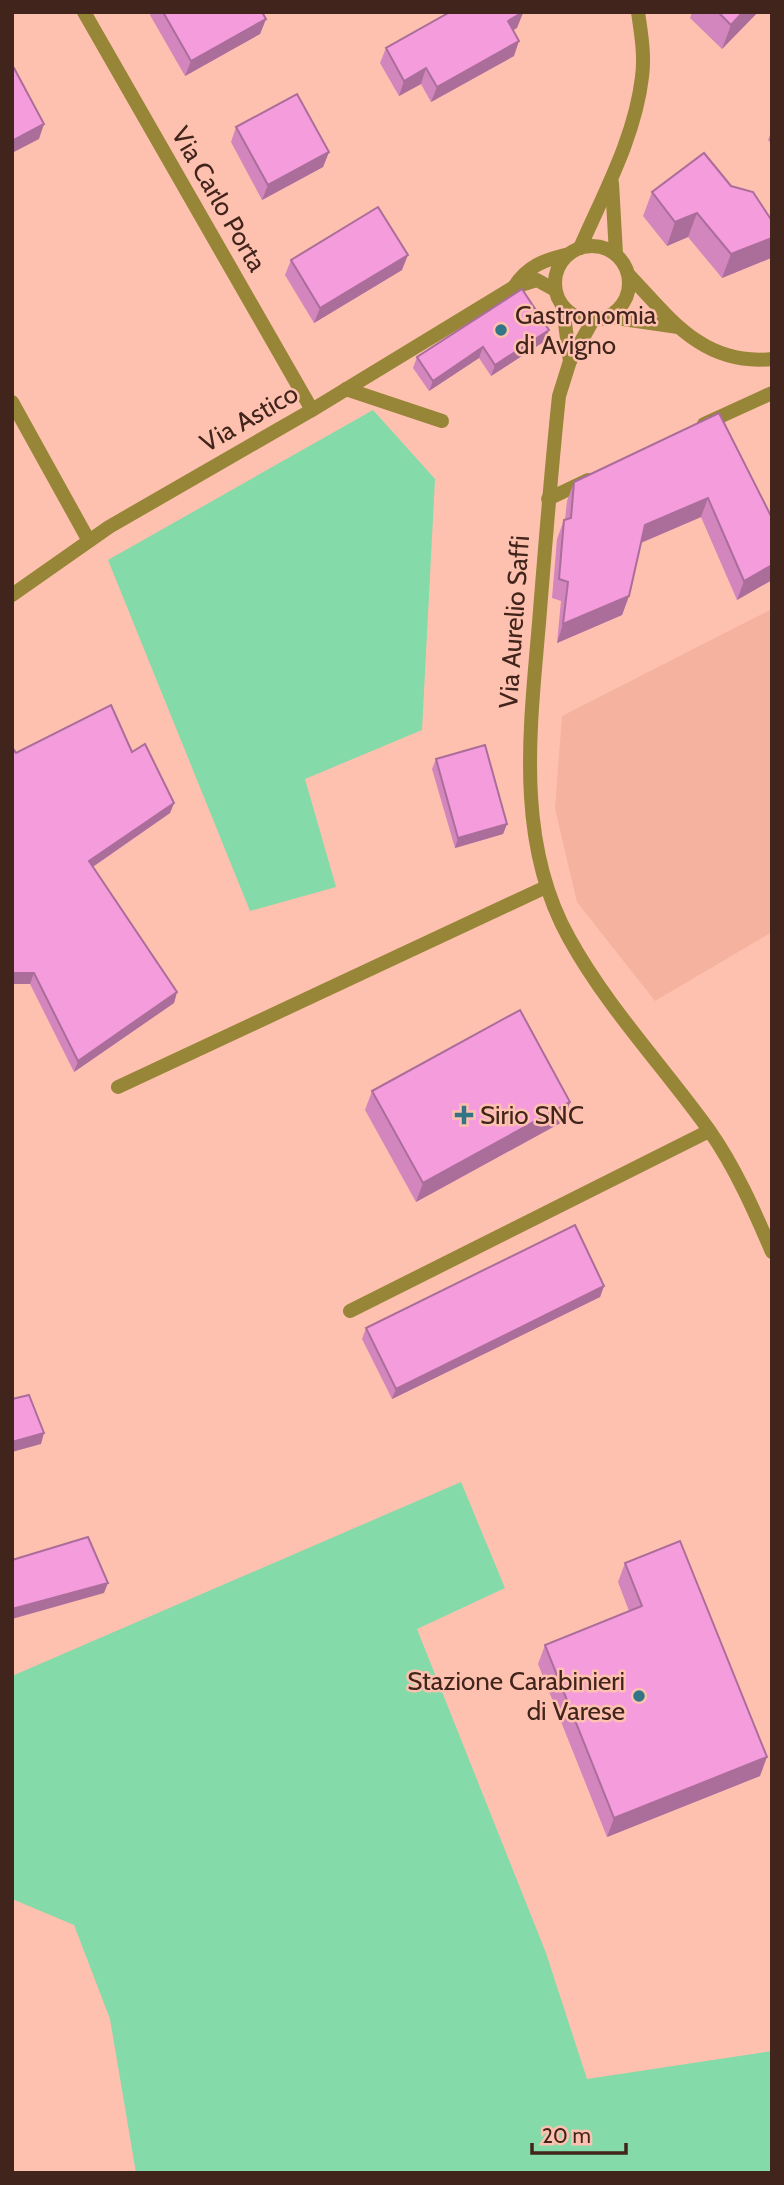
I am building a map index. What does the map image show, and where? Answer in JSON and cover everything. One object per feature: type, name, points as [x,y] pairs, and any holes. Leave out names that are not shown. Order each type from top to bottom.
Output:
[{"type":"street","name":"Via Carlo Porta","points":[[84,12],[312,410]]},
{"type":"street","points":[[555,290],[555,275],[574,251],[612,178],[638,107],[643,74],[638,12]]},
{"type":"street","points":[[612,178],[616,254]]},
{"type":"street","points":[[574,251],[605,247],[616,254],[629,275],[678,327],[724,357],[747,361],[772,359]]},
{"type":"street","name":"Via Astico","points":[[514,287],[523,272],[545,259],[574,251]]},
{"type":"street","points":[[609,317],[626,300],[629,275]]},
{"type":"street","name":"Via Astico","points":[[12,595],[89,541],[514,287],[537,281],[555,290]]},
{"type":"street","name":"Via Aurelio Saffi","points":[[555,290],[563,308],[570,361]]},
{"type":"street","points":[[563,308],[572,315],[593,320],[609,317],[678,327]]},
{"type":"street","name":"Via Aurelio Saffi","points":[[593,320],[570,361],[559,396],[548,499],[532,715],[530,804],[546,887],[558,918],[583,963],[709,1131],[739,1180],[772,1252]]},
{"type":"street","points":[[346,389],[442,421]]},
{"type":"street","points":[[686,433],[772,393]]},
{"type":"street","points":[[12,402],[89,541]]},
{"type":"street","points":[[548,499],[601,474]]},
{"type":"street","points":[[118,1087],[546,887]]},
{"type":"street","points":[[350,1311],[709,1131]]},
{"type":"shaded area","points":[[772,609],[772,932],[655,1001],[577,902],[555,809],[562,716]]},
{"type":"green space","points":[[373,410],[435,479],[422,730],[305,779],[336,887],[250,911],[108,560]]},
{"type":"green space","points":[[461,1482],[505,1588],[417,1629],[546,1953],[587,2079],[772,2051],[772,2173],[136,2173],[110,2019],[74,1925],[12,1899],[12,1676]]},
{"type":"building","points":[[163,12],[262,12],[266,19],[191,61]]},
{"type":"building","points":[[450,12],[523,12],[508,21],[519,41],[437,87],[426,68],[404,81],[386,48]]},
{"type":"building","points":[[718,12],[743,12],[731,25]]},
{"type":"building","points":[[12,68],[44,124],[12,141]]},
{"type":"building","points":[[297,94],[329,152],[268,185],[236,127]]},
{"type":"building","points":[[704,153],[731,186],[753,192],[772,221],[772,238],[731,254],[697,213],[675,222],[652,192]]},
{"type":"building","points":[[378,207],[408,255],[320,308],[291,260]]},
{"type":"building","points":[[522,289],[549,330],[495,365],[483,347],[433,381],[417,357]]},
{"type":"building","points":[[719,413],[772,518],[772,565],[744,581],[708,498],[645,525],[629,596],[563,624],[568,582],[559,579],[564,520],[571,518],[574,482]]},
{"type":"building","points":[[111,705],[132,752],[145,744],[174,803],[89,861],[177,992],[78,1061],[34,973],[12,973],[12,747],[16,753]]},
{"type":"building","points":[[485,745],[507,824],[458,838],[436,759]]},
{"type":"building","name":"Sirio SNC","points":[[520,1010],[570,1102],[423,1183],[372,1091]]},
{"type":"building","points":[[575,1225],[604,1286],[396,1389],[366,1328]]},
{"type":"building","points":[[29,1395],[44,1433],[12,1442],[12,1399]]},
{"type":"building","points":[[88,1537],[108,1583],[12,1609],[12,1560]]},
{"type":"building","name":"Stazione Carabinieri di Varese","points":[[680,1541],[767,1757],[614,1818],[545,1645],[642,1606],[625,1563]]},
{"type":"place","name":"Gastronomia di Avigno","points":[[501,330]]},
{"type":"place","name":"Sirio SNC","points":[[464,1115]]},
{"type":"place","name":"Stazione Carabinieri di Varese","points":[[639,1696]]}]
